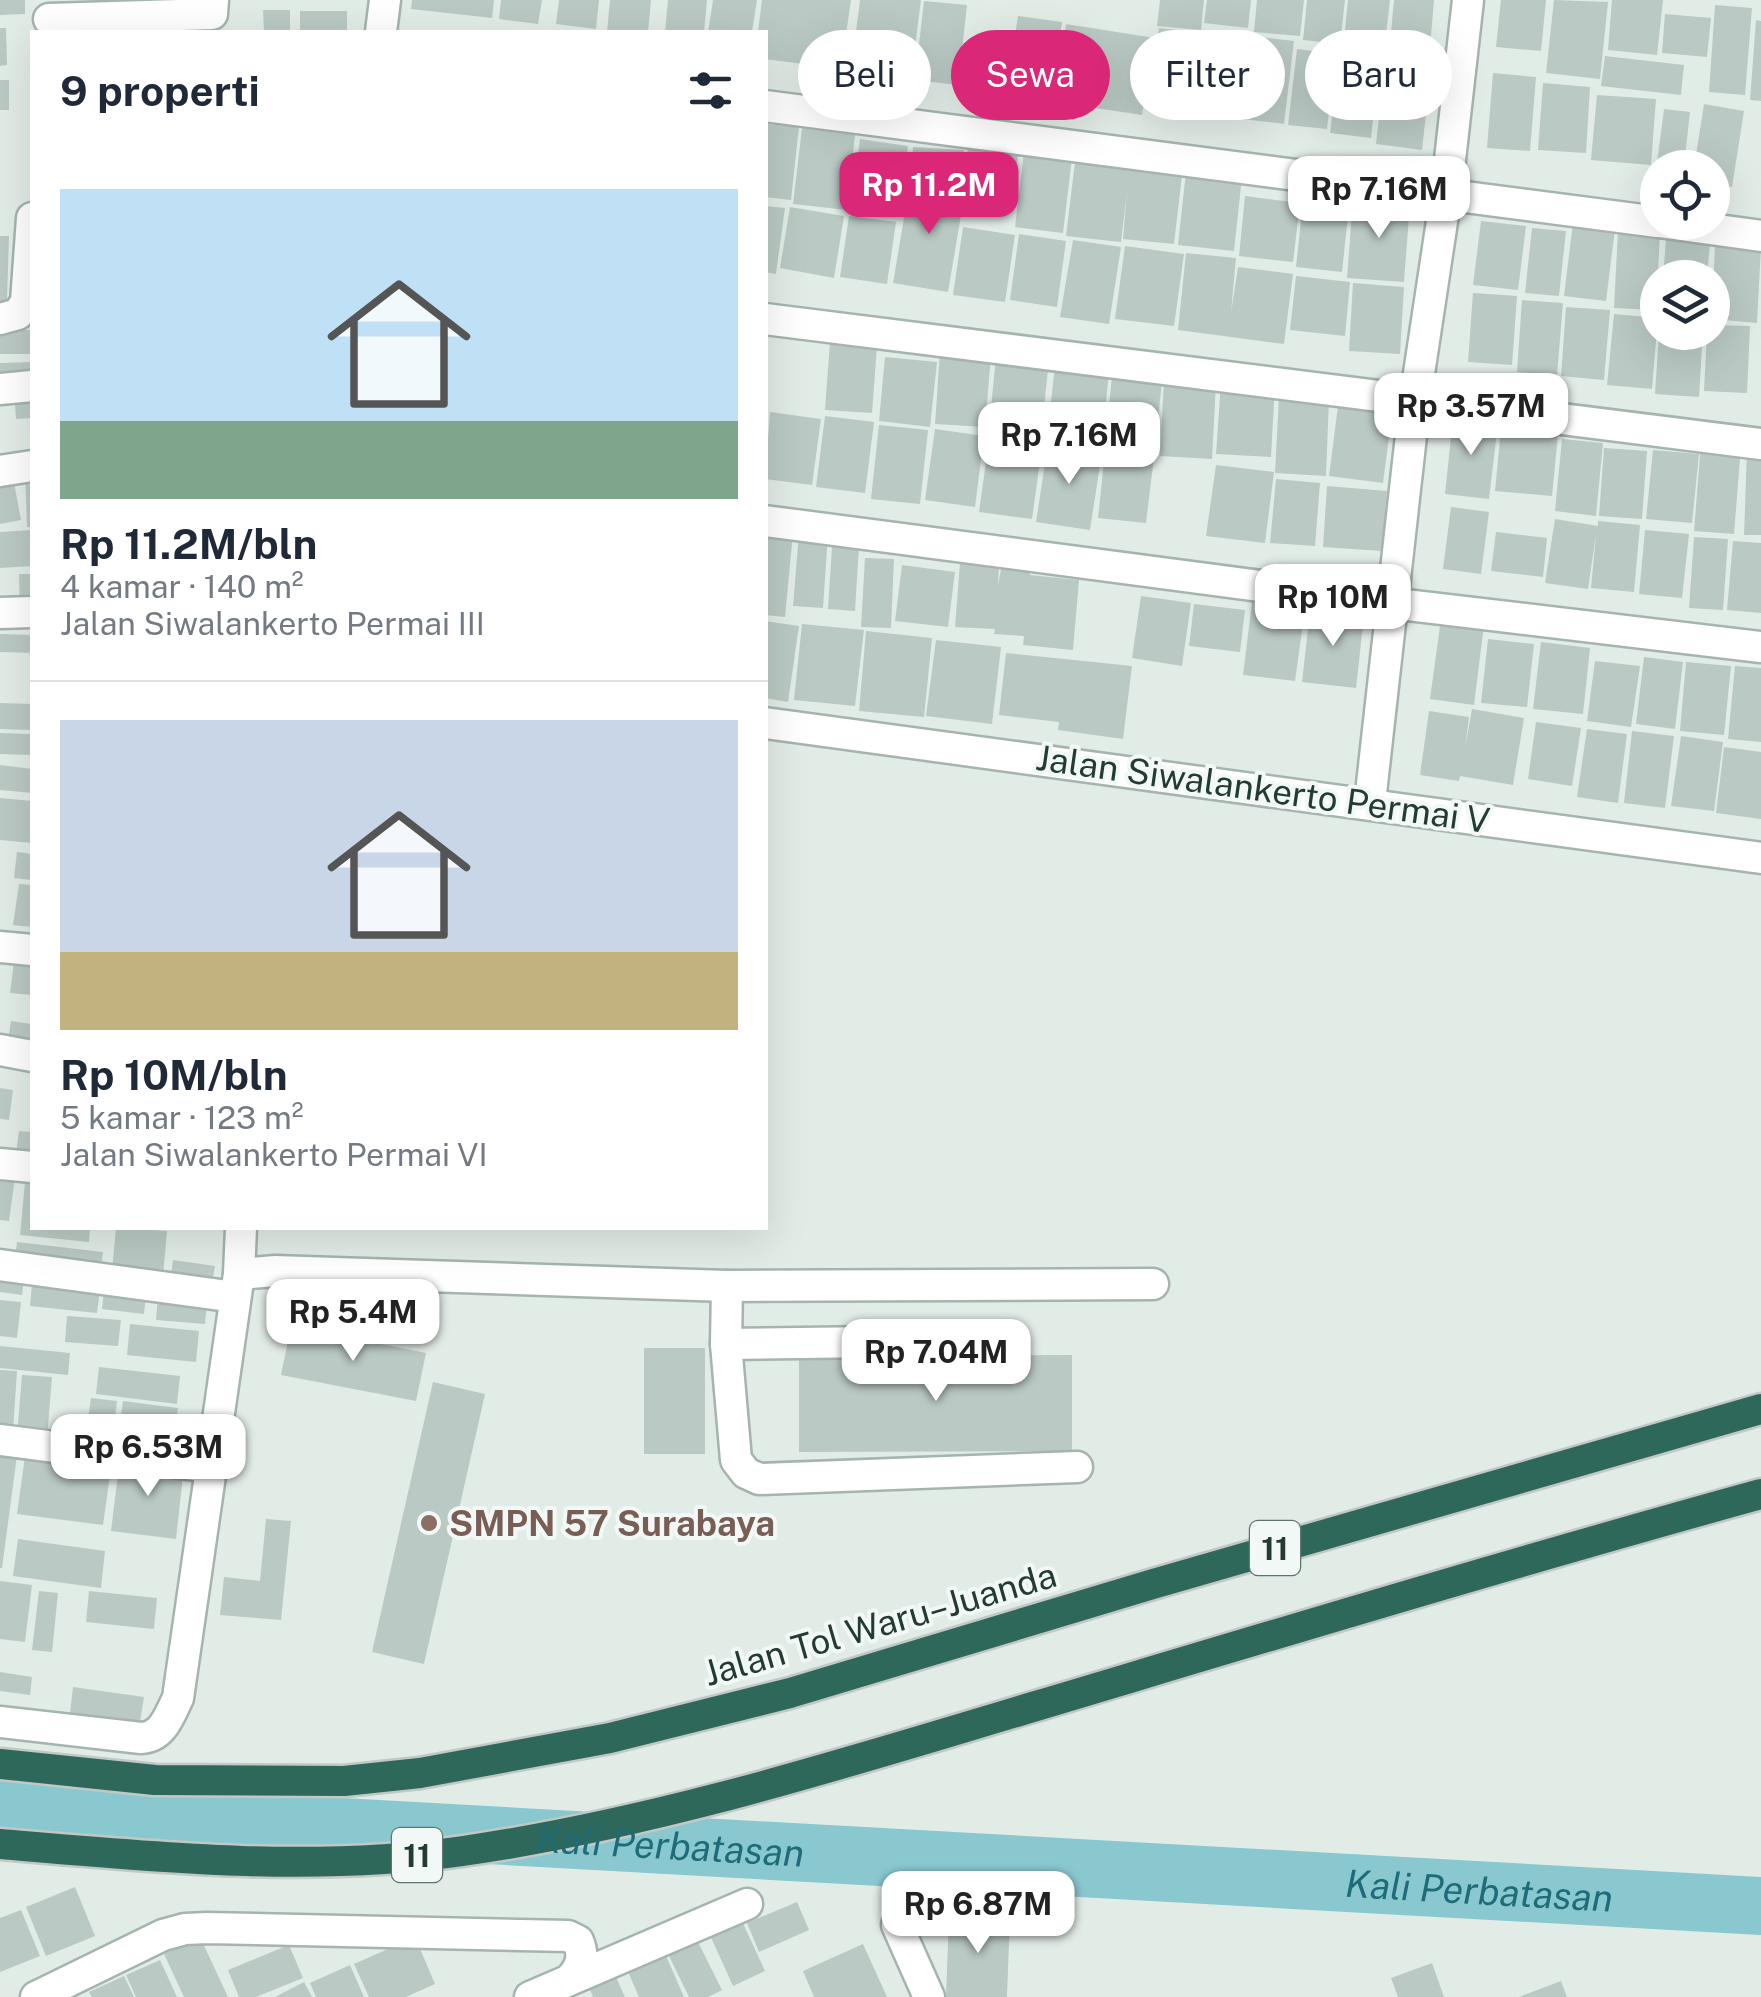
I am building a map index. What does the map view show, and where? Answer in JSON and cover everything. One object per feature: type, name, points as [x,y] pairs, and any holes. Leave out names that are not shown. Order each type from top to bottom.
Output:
[{"type":"highway","name":"Jalan Tol Waru–Juanda","points":[[0,1764],[155,1780],[344,1780],[420,1773],[610,1738],[790,1693],[1761,1409]]},
{"type":"highway","name":"11","points":[[0,1844],[157,1857],[352,1860],[461,1851],[602,1825],[824,1768],[1550,1552],[1761,1494]]},
{"type":"street","points":[[49,17],[212,14],[213,0]]},
{"type":"street","points":[[381,30],[386,0]]},
{"type":"street","points":[[1370,802],[1390,604],[1446,195],[1468,0]]},
{"type":"street","points":[[768,106],[1640,220]]},
{"type":"street","points":[[1730,232],[1761,236]]},
{"type":"street","points":[[0,319],[18,314],[26,302],[30,246]]},
{"type":"street","points":[[768,319],[1761,444]]},
{"type":"street","points":[[0,389],[30,386]]},
{"type":"street","points":[[0,470],[30,466]]},
{"type":"street","points":[[768,521],[1390,604],[1761,648]]},
{"type":"street","points":[[0,613],[30,612]]},
{"type":"street","name":"Jalan Siwalankerto Permai V","points":[[768,722],[1761,858]]},
{"type":"street","points":[[0,947],[30,950]]},
{"type":"street","points":[[0,1050],[30,1056]]},
{"type":"street","points":[[0,1164],[30,1167]]},
{"type":"street","points":[[0,1722],[141,1738],[149,1738],[166,1724],[178,1698],[242,1230]]},
{"type":"street","points":[[0,1265],[237,1286],[275,1271],[727,1286],[1152,1284]]},
{"type":"street","points":[[727,1286],[726,1344],[736,1460],[746,1473],[759,1479],[1077,1467]]},
{"type":"street","points":[[726,1344],[952,1341]]},
{"type":"street","points":[[0,1440],[211,1467]]},
{"type":"street","points":[[530,1997],[747,1904]]},
{"type":"street","points":[[897,1925],[928,1997]]},
{"type":"street","points":[[36,1997],[163,1935],[207,1928],[568,1936],[578,1940],[582,1950],[582,1962],[572,1978]]},
{"type":"building","points":[[0,0],[25,0],[25,14],[0,15]]},
{"type":"building","points":[[412,0],[494,0],[492,18],[411,9]]},
{"type":"building","points":[[501,0],[542,0],[538,24],[499,19]]},
{"type":"building","points":[[559,0],[599,0],[596,29],[556,24]]},
{"type":"building","points":[[610,0],[651,0],[648,30],[607,30]]},
{"type":"building","points":[[668,0],[707,0],[704,30],[665,30]]},
{"type":"building","points":[[713,0],[757,0],[752,30],[708,30]]},
{"type":"building","points":[[762,0],[851,0],[847,30],[798,30],[798,63],[768,59],[768,30],[758,30]]},
{"type":"building","points":[[860,0],[921,0],[917,30],[856,30]]},
{"type":"building","points":[[1160,0],[1204,0],[1201,30],[1157,26]]},
{"type":"building","points":[[1207,0],[1251,0],[1248,28],[1204,23]]},
{"type":"building","points":[[1257,0],[1304,0],[1300,36],[1285,35],[1285,30],[1254,30]]},
{"type":"building","points":[[1307,0],[1345,0],[1342,30],[1305,30],[1303,40]]},
{"type":"building","points":[[1348,0],[1390,0],[1387,30],[1345,30]]},
{"type":"building","points":[[1394,0],[1434,0],[1432,30],[1391,30]]},
{"type":"building","points":[[1501,0],[1546,0],[1541,51],[1496,47]]},
{"type":"building","points":[[1554,0],[1608,2],[1600,79],[1546,73]]},
{"type":"building","points":[[1612,0],[1663,0],[1657,55],[1608,50]]},
{"type":"building","points":[[924,1],[967,5],[964,30],[951,30],[951,84],[931,82],[931,30],[921,30]]},
{"type":"building","points":[[1715,5],[1752,8],[1745,95],[1709,92]]},
{"type":"building","points":[[263,10],[290,10],[290,30],[264,30]]},
{"type":"building","points":[[300,11],[347,11],[347,30],[300,30]]},
{"type":"building","points":[[1665,14],[1711,18],[1707,57],[1662,53]]},
{"type":"building","points":[[1018,16],[1062,22],[1061,30],[1016,30]]},
{"type":"building","points":[[1756,20],[1761,21],[1761,101],[1750,100]]},
{"type":"building","points":[[1066,24],[1104,30],[1065,30]]},
{"type":"building","points":[[0,28],[6,28],[7,65],[0,66]]},
{"type":"building","points":[[1110,31],[1130,34],[1130,113],[1110,110]]},
{"type":"building","points":[[1285,40],[1294,41],[1285,116]]},
{"type":"building","points":[[1297,49],[1305,50],[1305,120],[1328,120],[1327,129],[1288,125]]},
{"type":"building","points":[[1605,56],[1684,65],[1681,95],[1601,86]]},
{"type":"building","points":[[1493,73],[1536,77],[1530,151],[1487,148]]},
{"type":"building","points":[[0,80],[9,80],[9,110],[0,110]]},
{"type":"building","points":[[1543,83],[1590,87],[1586,153],[1538,150]]},
{"type":"building","points":[[1597,95],[1656,99],[1652,150],[1640,150],[1640,164],[1591,160]]},
{"type":"building","points":[[1704,104],[1744,111],[1732,187],[1730,150],[1697,150]]},
{"type":"building","points":[[1664,109],[1690,112],[1686,150],[1659,150]]},
{"type":"building","points":[[1250,120],[1284,120],[1284,124]]},
{"type":"building","points":[[1331,120],[1373,120],[1371,138],[1330,133]]},
{"type":"building","points":[[1379,120],[1425,120],[1422,150],[1376,144]]},
{"type":"building","points":[[768,124],[799,127],[791,200],[768,197]]},
{"type":"building","points":[[802,128],[855,134],[847,210],[793,204]]},
{"type":"building","points":[[860,139],[908,146],[899,212],[852,206]]},
{"type":"building","points":[[968,143],[1018,146],[1016,188],[965,185]]},
{"type":"building","points":[[913,147],[964,150],[962,181],[911,179]]},
{"type":"building","points":[[1024,152],[1072,158],[1063,233],[1015,227]]},
{"type":"building","points":[[1076,154],[1183,167],[1174,244],[1123,239],[1127,192],[1121,242],[1066,236]]},
{"type":"building","points":[[1186,172],[1242,177],[1234,251],[1178,245]]},
{"type":"building","points":[[910,183],[965,192],[948,292],[893,283]]},
{"type":"building","points":[[1304,192],[1350,197],[1342,272],[1296,267]]},
{"type":"building","points":[[1245,196],[1300,203],[1293,262],[1239,256]]},
{"type":"building","points":[[1353,199],[1410,203],[1404,282],[1347,278]]},
{"type":"building","points":[[768,206],[785,208],[776,274],[768,273]]},
{"type":"building","points":[[790,207],[844,216],[834,278],[780,268]]},
{"type":"building","points":[[849,216],[896,222],[887,284],[840,277]]},
{"type":"building","points":[[1481,221],[1526,226],[1518,290],[1473,285]]},
{"type":"building","points":[[1573,223],[1615,229],[1606,301],[1564,296]]},
{"type":"building","points":[[963,227],[1015,235],[1005,302],[953,295]]},
{"type":"building","points":[[1532,228],[1566,231],[1559,296],[1525,293]]},
{"type":"building","points":[[1618,231],[1640,232],[1640,240],[1660,240],[1659,260],[1640,260],[1640,309],[1614,308]]},
{"type":"building","points":[[1019,234],[1066,241],[1057,307],[1010,300]]},
{"type":"building","points":[[0,236],[9,236],[7,301],[0,301]]},
{"type":"building","points":[[1073,240],[1121,247],[1109,324],[1060,317]]},
{"type":"building","points":[[1666,240],[1710,240],[1709,260],[1664,260]]},
{"type":"building","points":[[1715,244],[1761,247],[1757,323],[1730,321],[1730,260],[1714,260]]},
{"type":"building","points":[[1125,246],[1184,254],[1174,326],[1115,319]]},
{"type":"building","points":[[1186,253],[1236,258],[1231,313],[1238,267],[1293,274],[1284,344],[1178,330]]},
{"type":"building","points":[[1296,276],[1350,282],[1345,336],[1290,330]]},
{"type":"building","points":[[1353,283],[1404,287],[1400,354],[1349,351]]},
{"type":"building","points":[[1473,293],[1517,296],[1512,365],[1468,362]]},
{"type":"building","points":[[1522,300],[1563,303],[1557,375],[1517,372]]},
{"type":"building","points":[[1566,307],[1610,310],[1604,380],[1561,376]]},
{"type":"building","points":[[1614,314],[1640,316],[1640,350],[1655,350],[1652,389],[1607,385]]},
{"type":"building","points":[[1730,325],[1750,326],[1747,393],[1704,391],[1706,350],[1730,350]]},
{"type":"building","points":[[0,330],[30,330],[30,354],[0,354]]},
{"type":"building","points":[[830,342],[877,346],[872,413],[825,410]]},
{"type":"building","points":[[1658,350],[1702,350],[1699,397],[1655,394]]},
{"type":"building","points":[[940,351],[991,355],[985,427],[935,424]]},
{"type":"building","points":[[996,356],[1049,361],[1041,434],[989,429]]},
{"type":"building","points":[[885,357],[937,362],[930,427],[879,421]]},
{"type":"building","points":[[30,362],[30,383],[0,384],[0,363]]},
{"type":"building","points":[[1055,366],[1109,372],[1102,443],[1047,437]]},
{"type":"building","points":[[1112,376],[1162,381],[1155,450],[1105,445]]},
{"type":"building","points":[[1164,380],[1216,383],[1212,459],[1160,456]]},
{"type":"building","points":[[1221,382],[1275,385],[1271,457],[1216,454]]},
{"type":"building","points":[[30,388],[30,418],[16,419],[14,390]]},
{"type":"building","points":[[1279,396],[1329,399],[1326,476],[1275,473]]},
{"type":"building","points":[[1338,406],[1392,413],[1383,483],[1329,476]]},
{"type":"building","points":[[770,412],[821,419],[812,485],[768,479]]},
{"type":"building","points":[[825,416],[874,422],[865,493],[816,487]]},
{"type":"building","points":[[1453,418],[1498,423],[1489,499],[1445,494]]},
{"type":"building","points":[[879,425],[928,430],[920,504],[871,499]]},
{"type":"building","points":[[935,429],[984,436],[975,507],[925,500]]},
{"type":"building","points":[[1501,429],[1558,434],[1552,496],[1495,491]]},
{"type":"building","points":[[990,433],[1043,440],[1032,519],[979,512]]},
{"type":"building","points":[[1562,439],[1603,443],[1596,516],[1555,511]]},
{"type":"building","points":[[1701,443],[1741,446],[1734,534],[1694,531]]},
{"type":"building","points":[[1048,444],[1102,452],[1090,530],[1036,522]]},
{"type":"building","points":[[1604,448],[1647,451],[1642,519],[1599,516]]},
{"type":"building","points":[[1653,450],[1699,454],[1692,523],[1646,519]]},
{"type":"building","points":[[1747,450],[1761,450],[1761,535],[1744,535]]},
{"type":"building","points":[[1105,452],[1154,457],[1146,523],[1098,518]]},
{"type":"building","points":[[1216,465],[1274,472],[1265,543],[1206,536]]},
{"type":"building","points":[[25,471],[30,471],[30,527]]},
{"type":"building","points":[[12,472],[21,520],[0,524],[0,474]]},
{"type":"building","points":[[1276,479],[1320,483],[1315,546],[1270,543]]},
{"type":"building","points":[[1327,486],[1387,491],[1382,551],[1323,547]]},
{"type":"building","points":[[1451,507],[1489,512],[1481,574],[1443,569]]},
{"type":"building","points":[[1555,519],[1598,526],[1598,521],[1640,525],[1634,592],[1591,588],[1596,534],[1588,589],[1545,583]]},
{"type":"building","points":[[30,530],[30,566],[0,568],[0,532]]},
{"type":"building","points":[[768,530],[793,533],[785,617],[768,615]]},
{"type":"building","points":[[1645,530],[1689,534],[1682,598],[1639,594]]},
{"type":"building","points":[[1496,532],[1547,538],[1543,577],[1491,571]]},
{"type":"building","points":[[799,533],[828,535],[823,608],[793,606]]},
{"type":"building","points":[[1694,537],[1728,539],[1723,610],[1689,608]]},
{"type":"building","points":[[1733,541],[1761,543],[1761,613],[1727,610]]},
{"type":"building","points":[[832,546],[859,547],[855,611],[828,609]]},
{"type":"building","points":[[865,558],[894,559],[891,628],[861,627]]},
{"type":"building","points":[[960,563],[999,566],[998,586],[1001,569],[1079,580],[1073,650],[1023,645],[1024,636],[994,634],[995,629],[955,627]]},
{"type":"building","points":[[902,565],[955,572],[948,627],[895,621]]},
{"type":"building","points":[[19,574],[30,574],[30,609],[20,610]]},
{"type":"building","points":[[1141,596],[1191,603],[1182,666],[1132,658]]},
{"type":"building","points":[[1252,602],[1305,609],[1295,681],[1243,675]]},
{"type":"building","points":[[1194,604],[1245,610],[1240,652],[1189,646]]},
{"type":"building","points":[[1310,611],[1364,616],[1356,688],[1302,682]]},
{"type":"building","points":[[1441,619],[1484,625],[1474,705],[1430,699]]},
{"type":"building","points":[[768,621],[799,626],[788,702],[768,699]]},
{"type":"building","points":[[802,624],[864,630],[855,706],[794,700]]},
{"type":"building","points":[[866,631],[932,638],[924,717],[859,711]]},
{"type":"building","points":[[0,634],[30,635],[30,653],[0,652]]},
{"type":"building","points":[[1488,639],[1534,644],[1527,707],[1481,703]]},
{"type":"building","points":[[936,640],[1001,647],[992,724],[926,716]]},
{"type":"building","points":[[1541,642],[1590,648],[1583,714],[1533,709]]},
{"type":"building","points":[[1006,653],[1132,666],[1123,739],[1058,730],[1059,722],[999,715]]},
{"type":"building","points":[[1644,657],[1683,662],[1675,729],[1636,724]]},
{"type":"building","points":[[1595,661],[1640,666],[1631,727],[1587,721]]},
{"type":"building","points":[[1686,662],[1731,666],[1724,735],[1680,731]]},
{"type":"building","points":[[1735,666],[1761,668],[1761,742],[1728,739]]},
{"type":"building","points":[[0,703],[30,704],[30,730],[0,729]]},
{"type":"building","points":[[1472,709],[1524,718],[1513,785],[1460,776],[1459,781],[1420,775],[1429,711],[1469,717],[1465,748]]},
{"type":"building","points":[[1536,722],[1581,728],[1572,786],[1528,779]]},
{"type":"building","points":[[1587,729],[1627,734],[1618,803],[1577,797]]},
{"type":"building","points":[[1632,731],[1674,736],[1665,808],[1624,803]]},
{"type":"building","points":[[0,733],[30,734],[30,755],[0,754]]},
{"type":"building","points":[[1681,736],[1723,742],[1714,811],[1671,806]]},
{"type":"building","points":[[1724,747],[1761,752],[1761,819],[1716,813]]},
{"type":"building","points":[[0,765],[30,769],[30,793],[0,790]]},
{"type":"building","points":[[0,798],[30,801],[30,843],[0,840]]},
{"type":"building","points":[[17,852],[30,854],[30,880],[14,878]]},
{"type":"building","points":[[19,884],[30,885],[30,927],[13,925]]},
{"type":"building","points":[[15,954],[30,956],[30,995],[10,993]]},
{"type":"building","points":[[11,1021],[30,1024],[30,1051],[7,1047]]},
{"type":"building","points":[[0,1088],[13,1090],[9,1120],[0,1119]]},
{"type":"building","points":[[19,1131],[30,1132],[30,1163],[15,1161]]},
{"type":"building","points":[[0,1169],[16,1171],[9,1221],[0,1220]]},
{"type":"building","points":[[26,1172],[30,1173],[30,1230],[90,1230],[89,1242],[20,1235]]},
{"type":"building","points":[[116,1230],[167,1231],[163,1275],[112,1271]]},
{"type":"building","points":[[17,1242],[103,1252],[100,1275],[14,1265]]},
{"type":"building","points":[[173,1260],[215,1266],[211,1288],[170,1282]]},
{"type":"building","points":[[0,1268],[25,1271],[22,1295],[0,1292]]},
{"type":"building","points":[[33,1273],[101,1281],[97,1313],[30,1306]]},
{"type":"building","points":[[104,1290],[146,1295],[144,1314],[102,1309]]},
{"type":"building","points":[[158,1296],[207,1300],[205,1324],[156,1320]]},
{"type":"building","points":[[0,1300],[21,1302],[17,1338],[0,1336]]},
{"type":"building","points":[[67,1316],[121,1320],[118,1346],[65,1342]]},
{"type":"building","points":[[130,1324],[199,1331],[196,1362],[127,1355]]},
{"type":"building","points":[[291,1326],[426,1353],[416,1401],[281,1375]]},
{"type":"building","points":[[0,1346],[70,1353],[68,1375],[0,1368]]},
{"type":"building","points":[[644,1348],[705,1348],[705,1454],[644,1454]]},
{"type":"building","points":[[1072,1355],[1072,1451],[799,1452],[799,1356]]},
{"type":"building","points":[[99,1367],[180,1376],[177,1404],[96,1394]]},
{"type":"building","points":[[0,1370],[17,1371],[13,1431],[0,1431]]},
{"type":"building","points":[[22,1375],[52,1377],[47,1438],[17,1435]]},
{"type":"building","name":"SMPN 57 Surabaya","points":[[433,1382],[485,1394],[424,1664],[372,1652]]},
{"type":"building","points":[[91,1398],[117,1401],[111,1452],[84,1449]]},
{"type":"building","points":[[123,1401],[178,1408],[172,1458],[116,1452]]},
{"type":"building","points":[[0,1446],[18,1448],[2,1568],[0,1568]]},
{"type":"building","points":[[26,1449],[112,1460],[103,1525],[17,1514]]},
{"type":"building","points":[[120,1458],[184,1466],[176,1539],[111,1531]]},
{"type":"building","points":[[266,1519],[291,1521],[281,1620],[220,1615],[224,1577],[260,1581]]},
{"type":"building","points":[[18,1539],[105,1551],[101,1588],[13,1576]]},
{"type":"building","points":[[0,1581],[32,1585],[25,1642],[0,1639]]},
{"type":"building","points":[[39,1591],[58,1593],[52,1652],[32,1650]]},
{"type":"building","points":[[89,1591],[157,1598],[154,1629],[86,1622]]},
{"type":"building","points":[[0,1672],[32,1677],[30,1695],[0,1691]]},
{"type":"building","points":[[73,1687],[144,1697],[140,1722],[70,1713]]},
{"type":"building","points":[[75,1887],[95,1936],[46,1956],[26,1907]]},
{"type":"building","points":[[797,1902],[809,1930],[759,1952],[747,1923]]},
{"type":"building","points":[[21,1910],[40,1956],[0,1972],[0,1918]]},
{"type":"building","points":[[949,1915],[1010,1917],[1007,1997],[946,1997]]},
{"type":"building","points":[[741,1919],[765,1971],[733,1986],[709,1933]]},
{"type":"building","points":[[200,1937],[228,1997],[184,1997],[164,1954]]},
{"type":"building","points":[[415,1937],[435,1984],[406,1997],[369,1997],[354,1964]]},
{"type":"building","points":[[696,1938],[722,1990],[708,1997],[689,1997],[667,1952]]},
{"type":"building","points":[[863,1944],[887,1997],[814,1997],[803,1971]]},
{"type":"building","points":[[289,1945],[303,1978],[256,1997],[239,1997],[228,1970]]},
{"type":"building","points":[[664,1951],[684,1997],[639,1997],[626,1967]]},
{"type":"building","points":[[160,1960],[177,1997],[136,1997],[126,1975]]},
{"type":"building","points":[[1432,1963],[1444,1997],[1398,1997],[1391,1978]]},
{"type":"building","points":[[350,1965],[364,1997],[316,1997],[310,1983]]},
{"type":"building","points":[[615,1975],[625,1997],[593,1997],[589,1987]]},
{"type":"building","points":[[124,1976],[134,1997],[92,1997],[89,1992]]},
{"type":"building","points":[[1561,1981],[1567,1997],[1519,1997]]},
{"type":"building","points":[[304,1982],[312,1997],[275,1997]]},
{"type":"waterway","name":"Kali Perbatasan","points":[[0,1801],[181,1818],[1761,1906]]},
{"type":"place","name":"SMPN 57 Surabaya","points":[[429,1523]]}]
